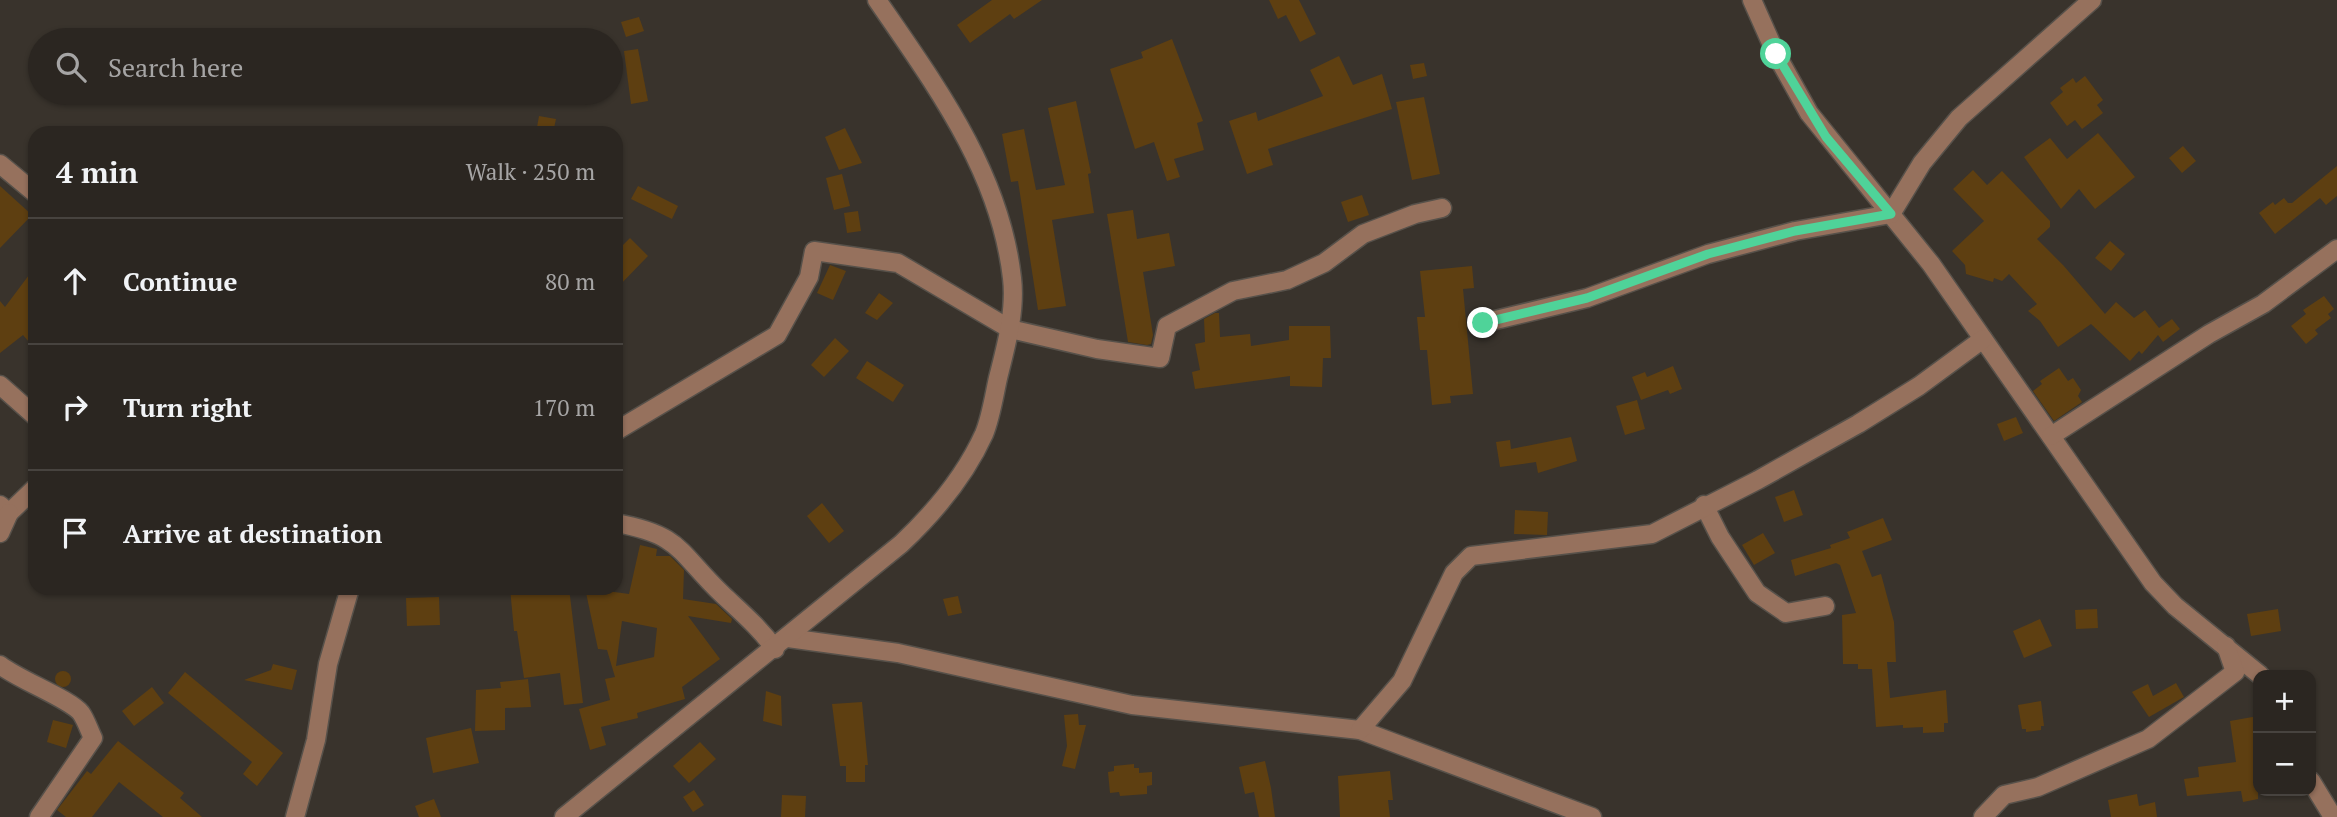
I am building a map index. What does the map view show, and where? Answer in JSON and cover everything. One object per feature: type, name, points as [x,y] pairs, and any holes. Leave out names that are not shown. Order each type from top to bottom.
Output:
[{"type":"street","points":[[564,817],[781,644],[901,544],[928,519],[957,481],[985,433],[1010,329],[1013,280],[990,185],[980,161],[922,65],[877,0]]},
{"type":"street","points":[[1752,0],[1776,54],[1809,113],[1891,214],[1983,339],[2153,583],[2175,606],[2254,670]]},
{"type":"street","points":[[1483,323],[1587,298],[1708,254],[1783,234],[1891,214],[1922,163],[1959,118],[2092,0]]},
{"type":"street","points":[[0,163],[28,186]]},
{"type":"street","points":[[623,427],[777,335],[809,277],[814,251],[898,263],[1010,329],[1097,349],[1160,358],[1167,326],[1200,307],[1233,290],[1287,280],[1324,263],[1363,234],[1415,214],[1442,208]]},
{"type":"street","points":[[2051,436],[2209,334],[2263,304],[2337,249]]},
{"type":"street","points":[[1360,730],[1402,681],[1454,573],[1471,556],[1652,534],[1704,505],[1758,480],[1858,424],[1919,386],[1983,339]]},
{"type":"street","points":[[0,385],[28,410]]},
{"type":"street","points":[[0,533],[5,509],[28,494]]},
{"type":"street","points":[[1704,505],[1736,564],[1757,593],[1786,613],[1825,606]]},
{"type":"street","points":[[623,524],[649,529],[678,545],[721,593],[781,644],[898,653],[1132,705],[1360,730],[1592,817]]},
{"type":"street","points":[[295,817],[316,740],[328,664],[348,595]]},
{"type":"street","points":[[1983,817],[2004,795],[2038,787],[2148,738],[2235,672],[2225,645]]},
{"type":"street","points":[[0,665],[20,680],[63,699],[80,712],[93,738],[39,817]]},
{"type":"street","points":[[2316,788],[2333,817],[2337,813]]},
{"type":"building","points":[[992,0],[1042,0],[1014,19],[1010,14],[970,43],[957,25]]},
{"type":"building","points":[[1269,0],[1299,0],[1316,34],[1300,42],[1286,15],[1278,19]]},
{"type":"building","points":[[639,17],[644,31],[626,37],[621,22]]},
{"type":"building","points":[[1172,39],[1203,121],[1197,123],[1204,150],[1174,159],[1180,177],[1167,181],[1154,142],[1135,149],[1110,69],[1143,58],[1141,52]]},
{"type":"building","points":[[638,49],[648,101],[631,104],[624,51]]},
{"type":"building","points":[[1339,56],[1353,85],[1382,74],[1392,109],[1268,149],[1273,165],[1247,174],[1229,121],[1256,112],[1258,121],[1323,96],[1310,70]]},
{"type":"building","points":[[1424,63],[1427,76],[1413,79],[1410,65]]},
{"type":"building","points":[[2085,76],[2103,100],[2097,105],[2103,113],[2082,129],[2075,120],[2067,126],[2050,103],[2063,92],[2060,88],[2073,78],[2076,83]]},
{"type":"building","points":[[1424,97],[1440,174],[1412,180],[1396,102]]},
{"type":"building","points":[[1076,101],[1091,173],[1088,174],[1094,213],[1052,220],[1066,306],[1038,310],[1018,181],[1011,182],[1002,134],[1024,129],[1036,190],[1065,185],[1048,108]]},
{"type":"building","points":[[539,116],[556,119],[554,126],[537,126]]},
{"type":"building","points":[[845,128],[862,163],[839,170],[825,137]]},
{"type":"building","points":[[2098,133],[2135,177],[2095,209],[2079,189],[2061,209],[2024,157],[2050,138],[2067,159]]},
{"type":"building","points":[[2183,146],[2196,161],[2182,173],[2169,158]]},
{"type":"building","points":[[2337,166],[2337,196],[2326,205],[2320,198],[2275,234],[2259,213],[2273,202],[2275,205],[2284,198],[2288,203],[2292,203]]},
{"type":"building","points":[[1973,170],[1987,185],[2002,171],[2050,221],[2050,227],[2037,239],[2105,314],[2116,302],[2134,318],[2145,310],[2159,328],[2172,319],[2180,329],[2163,342],[2158,335],[2142,354],[2139,351],[2130,361],[2091,324],[2058,347],[2040,321],[2028,311],[2037,304],[2009,274],[2002,281],[1994,278],[1993,282],[1966,274],[1965,265],[1952,251],[1984,221],[1953,189]]},
{"type":"building","points":[[842,174],[850,206],[834,210],[826,178]]},
{"type":"building","points":[[0,186],[28,211],[28,219],[0,248]]},
{"type":"building","points":[[638,186],[678,206],[672,219],[631,199]]},
{"type":"building","points":[[1362,195],[1369,215],[1348,222],[1341,202]]},
{"type":"building","points":[[1133,210],[1137,239],[1169,233],[1175,266],[1143,272],[1153,335],[1151,344],[1147,345],[1128,342],[1107,214]]},
{"type":"building","points":[[858,211],[861,231],[847,233],[844,213]]},
{"type":"building","points":[[630,238],[648,256],[623,282],[623,245]]},
{"type":"building","points":[[2110,241],[2125,254],[2111,271],[2095,258]]},
{"type":"building","points":[[830,265],[846,271],[833,300],[817,293]]},
{"type":"building","points":[[1472,266],[1474,288],[1463,289],[1473,394],[1450,396],[1451,403],[1432,405],[1427,350],[1420,350],[1417,317],[1425,317],[1420,271]]},
{"type":"building","points":[[28,276],[28,341],[23,335],[0,353],[0,301],[5,307]]},
{"type":"building","points":[[879,293],[893,303],[877,320],[865,313]]},
{"type":"building","points":[[2324,296],[2334,309],[2328,314],[2331,318],[2315,330],[2318,334],[2306,344],[2291,326],[2306,314],[2303,310]]},
{"type":"building","points":[[1219,313],[1220,337],[1250,334],[1251,346],[1289,340],[1289,326],[1330,326],[1331,358],[1323,358],[1322,387],[1290,386],[1290,376],[1195,389],[1192,372],[1200,370],[1195,344],[1205,342],[1204,319]]},
{"type":"building","points":[[835,338],[849,351],[824,377],[811,365]]},
{"type":"building","points":[[867,361],[904,385],[893,402],[856,378]]},
{"type":"building","points":[[1673,366],[1682,389],[1670,394],[1668,390],[1641,400],[1632,377],[1645,372],[1647,377]]},
{"type":"building","points":[[2059,368],[2068,381],[2073,378],[2081,390],[2078,396],[2082,402],[2054,421],[2033,391],[2042,384],[2040,381]]},
{"type":"building","points":[[1637,400],[1645,429],[1625,435],[1616,406]]},
{"type":"building","points":[[2016,417],[2023,433],[2004,441],[1997,424]]},
{"type":"building","points":[[1571,437],[1577,461],[1538,473],[1536,462],[1500,467],[1496,442],[1510,440],[1511,449]]},
{"type":"building","points":[[1794,490],[1803,515],[1784,522],[1775,497]]},
{"type":"building","points":[[822,503],[844,531],[829,543],[807,516]]},
{"type":"building","points":[[1515,510],[1548,512],[1547,535],[1514,534]]},
{"type":"building","points":[[1883,518],[1892,540],[1862,551],[1872,577],[1881,574],[1894,622],[1896,662],[1887,662],[1890,698],[1946,690],[1948,723],[1944,723],[1944,732],[1923,733],[1923,727],[1903,728],[1903,725],[1876,727],[1872,669],[1858,669],[1858,664],[1843,664],[1842,615],[1856,613],[1840,565],[1836,563],[1795,576],[1791,560],[1831,548],[1830,545],[1850,538],[1847,532]]},
{"type":"building","points":[[1763,533],[1775,553],[1754,565],[1742,545]]},
{"type":"building","points":[[640,545],[657,549],[656,556],[670,556],[684,570],[683,599],[716,604],[732,619],[731,623],[688,616],[720,659],[682,687],[685,699],[637,713],[638,718],[601,727],[606,745],[590,750],[579,709],[610,700],[605,679],[615,677],[607,650],[598,649],[586,595],[629,594]],"holes":[[[622,621],[657,628],[654,657],[616,666]]]},
{"type":"building","points":[[511,595],[570,595],[583,703],[564,705],[560,673],[524,678],[517,631],[514,631]]},
{"type":"building","points":[[958,596],[962,613],[948,616],[943,599]]},
{"type":"building","points":[[439,597],[440,625],[407,626],[406,598]]},
{"type":"building","points":[[2097,609],[2098,628],[2076,629],[2075,610]]},
{"type":"building","points":[[2278,609],[2281,631],[2251,636],[2247,614]]},
{"type":"building","points":[[2040,619],[2052,646],[2024,658],[2013,631]]},
{"type":"building","points":[[273,664],[297,670],[292,690],[244,680],[271,670]]},
{"type":"building","points":[[60,671],[66,671],[71,679],[69,685],[60,687],[55,682],[55,676]]},
{"type":"building","points":[[185,672],[283,753],[257,786],[243,774],[252,762],[168,693]]},
{"type":"building","points":[[528,679],[531,707],[505,708],[505,730],[475,731],[476,690],[501,688],[500,682]]},
{"type":"building","points":[[2176,683],[2184,697],[2149,717],[2132,692],[2148,684],[2153,696]]},
{"type":"building","points":[[152,687],[164,703],[134,726],[122,711]]},
{"type":"building","points":[[766,691],[781,696],[782,726],[763,721]]},
{"type":"building","points":[[2041,701],[2044,726],[2041,726],[2041,730],[2026,732],[2026,729],[2022,729],[2018,705]]},
{"type":"building","points":[[862,702],[868,765],[865,765],[865,782],[846,782],[846,766],[840,766],[832,704]]},
{"type":"building","points":[[1078,714],[1079,725],[1086,725],[1075,769],[1062,766],[1067,746],[1064,715]]},
{"type":"building","points":[[2253,717],[2253,796],[2258,796],[2258,799],[2243,802],[2241,791],[2187,796],[2184,779],[2199,777],[2198,767],[2236,762],[2230,721]]},
{"type":"building","points":[[53,720],[73,725],[66,748],[47,742]]},
{"type":"building","points":[[471,728],[479,763],[433,773],[426,738]]},
{"type":"building","points":[[118,741],[184,793],[180,798],[202,817],[163,817],[119,782],[92,817],[66,817],[57,810],[87,771],[91,774]]},
{"type":"building","points":[[700,742],[716,759],[689,783],[673,766]]},
{"type":"building","points":[[1265,761],[1275,817],[1259,817],[1254,792],[1245,794],[1239,767]]},
{"type":"building","points":[[1134,764],[1134,768],[1139,768],[1139,773],[1152,772],[1152,785],[1147,786],[1147,794],[1120,796],[1119,792],[1110,793],[1108,772],[1114,771],[1114,766]]},
{"type":"building","points":[[1390,771],[1393,800],[1388,800],[1390,817],[1340,817],[1338,776]]},
{"type":"building","points":[[694,790],[704,805],[693,812],[683,797]]},
{"type":"building","points":[[2137,794],[2139,806],[2155,802],[2157,817],[2111,817],[2108,800]]},
{"type":"building","points":[[782,795],[806,796],[805,817],[781,817]]},
{"type":"building","points":[[434,799],[441,817],[419,817],[415,806]]},
{"type":"route","points":[[1483,323],[1587,298],[1708,254],[1795,231],[1891,214],[1826,137],[1809,113],[1776,54]]}]
